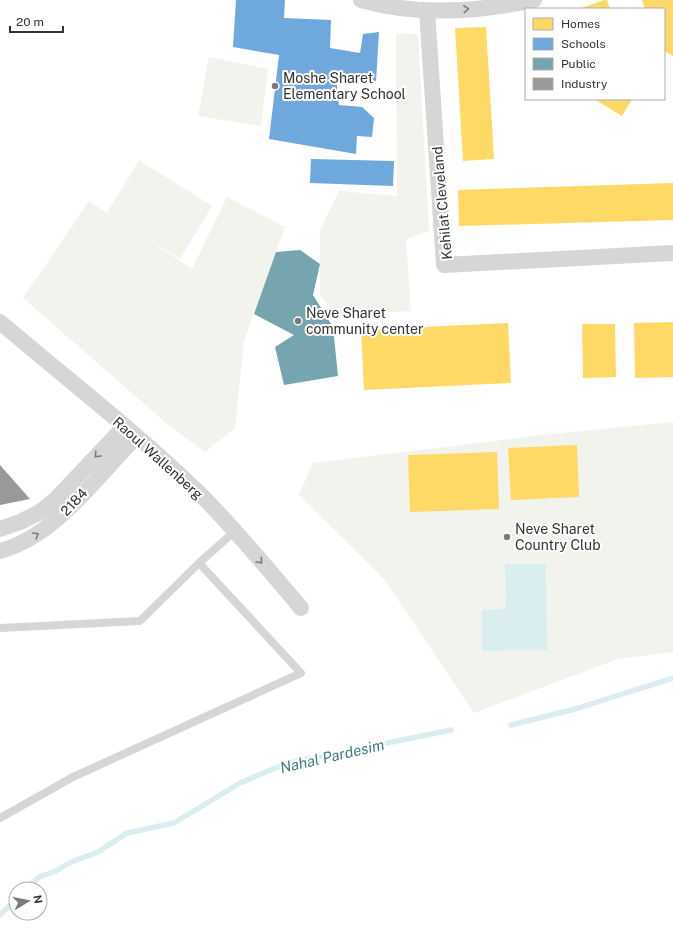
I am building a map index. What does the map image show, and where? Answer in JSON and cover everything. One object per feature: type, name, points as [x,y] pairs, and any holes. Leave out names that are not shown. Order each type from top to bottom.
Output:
[{"type":"street","points":[[362,0],[376,4],[427,11],[489,8],[534,0]]},
{"type":"street","name":"Kehilat Cleveland","points":[[427,11],[444,265],[673,253]]},
{"type":"street","name":"Raoul Wallenberg","points":[[0,322],[130,432],[200,494],[235,531],[301,608]]},
{"type":"street","name":"2184","points":[[0,529],[20,522],[40,512],[130,432]]},
{"type":"street","name":"2184","points":[[0,551],[33,537],[53,524],[130,432]]},
{"type":"lane","points":[[0,628],[140,621],[199,563],[235,531]]},
{"type":"lane","points":[[0,818],[73,777],[301,673],[199,563]]},
{"type":"shaded area","points":[[396,33],[418,34],[429,231],[406,239],[411,311],[335,315],[320,295],[320,230],[339,191],[397,196]]},
{"type":"shaded area","points":[[209,57],[268,69],[261,126],[198,116]]},
{"type":"shaded area","points":[[139,160],[212,206],[180,259],[145,237],[192,269],[227,197],[285,227],[244,341],[235,428],[205,452],[166,423],[23,298],[89,201],[107,213]]},
{"type":"shaded area","name":"Neve Sharet Country Club","points":[[673,422],[673,652],[618,659],[474,713],[384,579],[299,495],[313,463],[542,435]]},
{"type":"shaded area","points":[[505,564],[546,564],[547,650],[482,651],[482,610],[506,609]]},
{"type":"building: Homes","points":[[607,0],[610,8],[582,8]]},
{"type":"building: Homes","points":[[642,0],[673,0],[673,56],[665,52],[665,8],[645,8]]},
{"type":"building: Homes","points":[[486,27],[494,159],[463,161],[455,28]]},
{"type":"building: Homes","points":[[596,100],[631,100],[622,116]]},
{"type":"building: Homes","points":[[673,183],[673,220],[459,226],[458,190]]},
{"type":"building: Homes","points":[[673,322],[673,377],[635,378],[634,323]]},
{"type":"building: Homes","points":[[508,323],[511,383],[364,390],[361,330]]},
{"type":"building: Homes","points":[[582,324],[615,324],[616,377],[583,378]]},
{"type":"building: Homes","points":[[577,445],[579,497],[511,500],[508,448]]},
{"type":"building: Homes","points":[[497,452],[499,509],[410,512],[408,455]]},
{"type":"building: Schools","points":[[236,0],[285,0],[284,18],[331,20],[330,48],[360,53],[363,34],[379,32],[376,81],[336,77],[339,105],[362,107],[374,118],[372,137],[357,136],[356,154],[269,139],[279,55],[233,47]]},
{"type":"building: Schools","points":[[311,159],[394,161],[393,186],[310,183]]},
{"type":"building: Public","name":"Neve Sharet community center","points":[[300,250],[320,264],[313,295],[333,327],[338,376],[284,385],[275,347],[294,335],[254,314],[276,252]]},
{"type":"building: Industry","points":[[0,465],[30,499],[0,505]]},
{"type":"waterway","name":"Nahal Pardesim","points":[[511,725],[575,709],[673,678]]},
{"type":"waterway","name":"Nahal Pardesim","points":[[35,881],[39,877],[56,871],[71,862],[98,852],[127,833],[174,823],[240,783],[285,764],[451,730]]},
{"type":"waterway","name":"Nahal Pardesim","points":[[0,915],[8,907]]},
{"type":"place","name":"Moshe Sharet Elementary School","points":[[275,86]]},
{"type":"place","name":"Neve Sharet community center","points":[[298,321]]},
{"type":"place","name":"Neve Sharet Country Club","points":[[507,537]]}]
